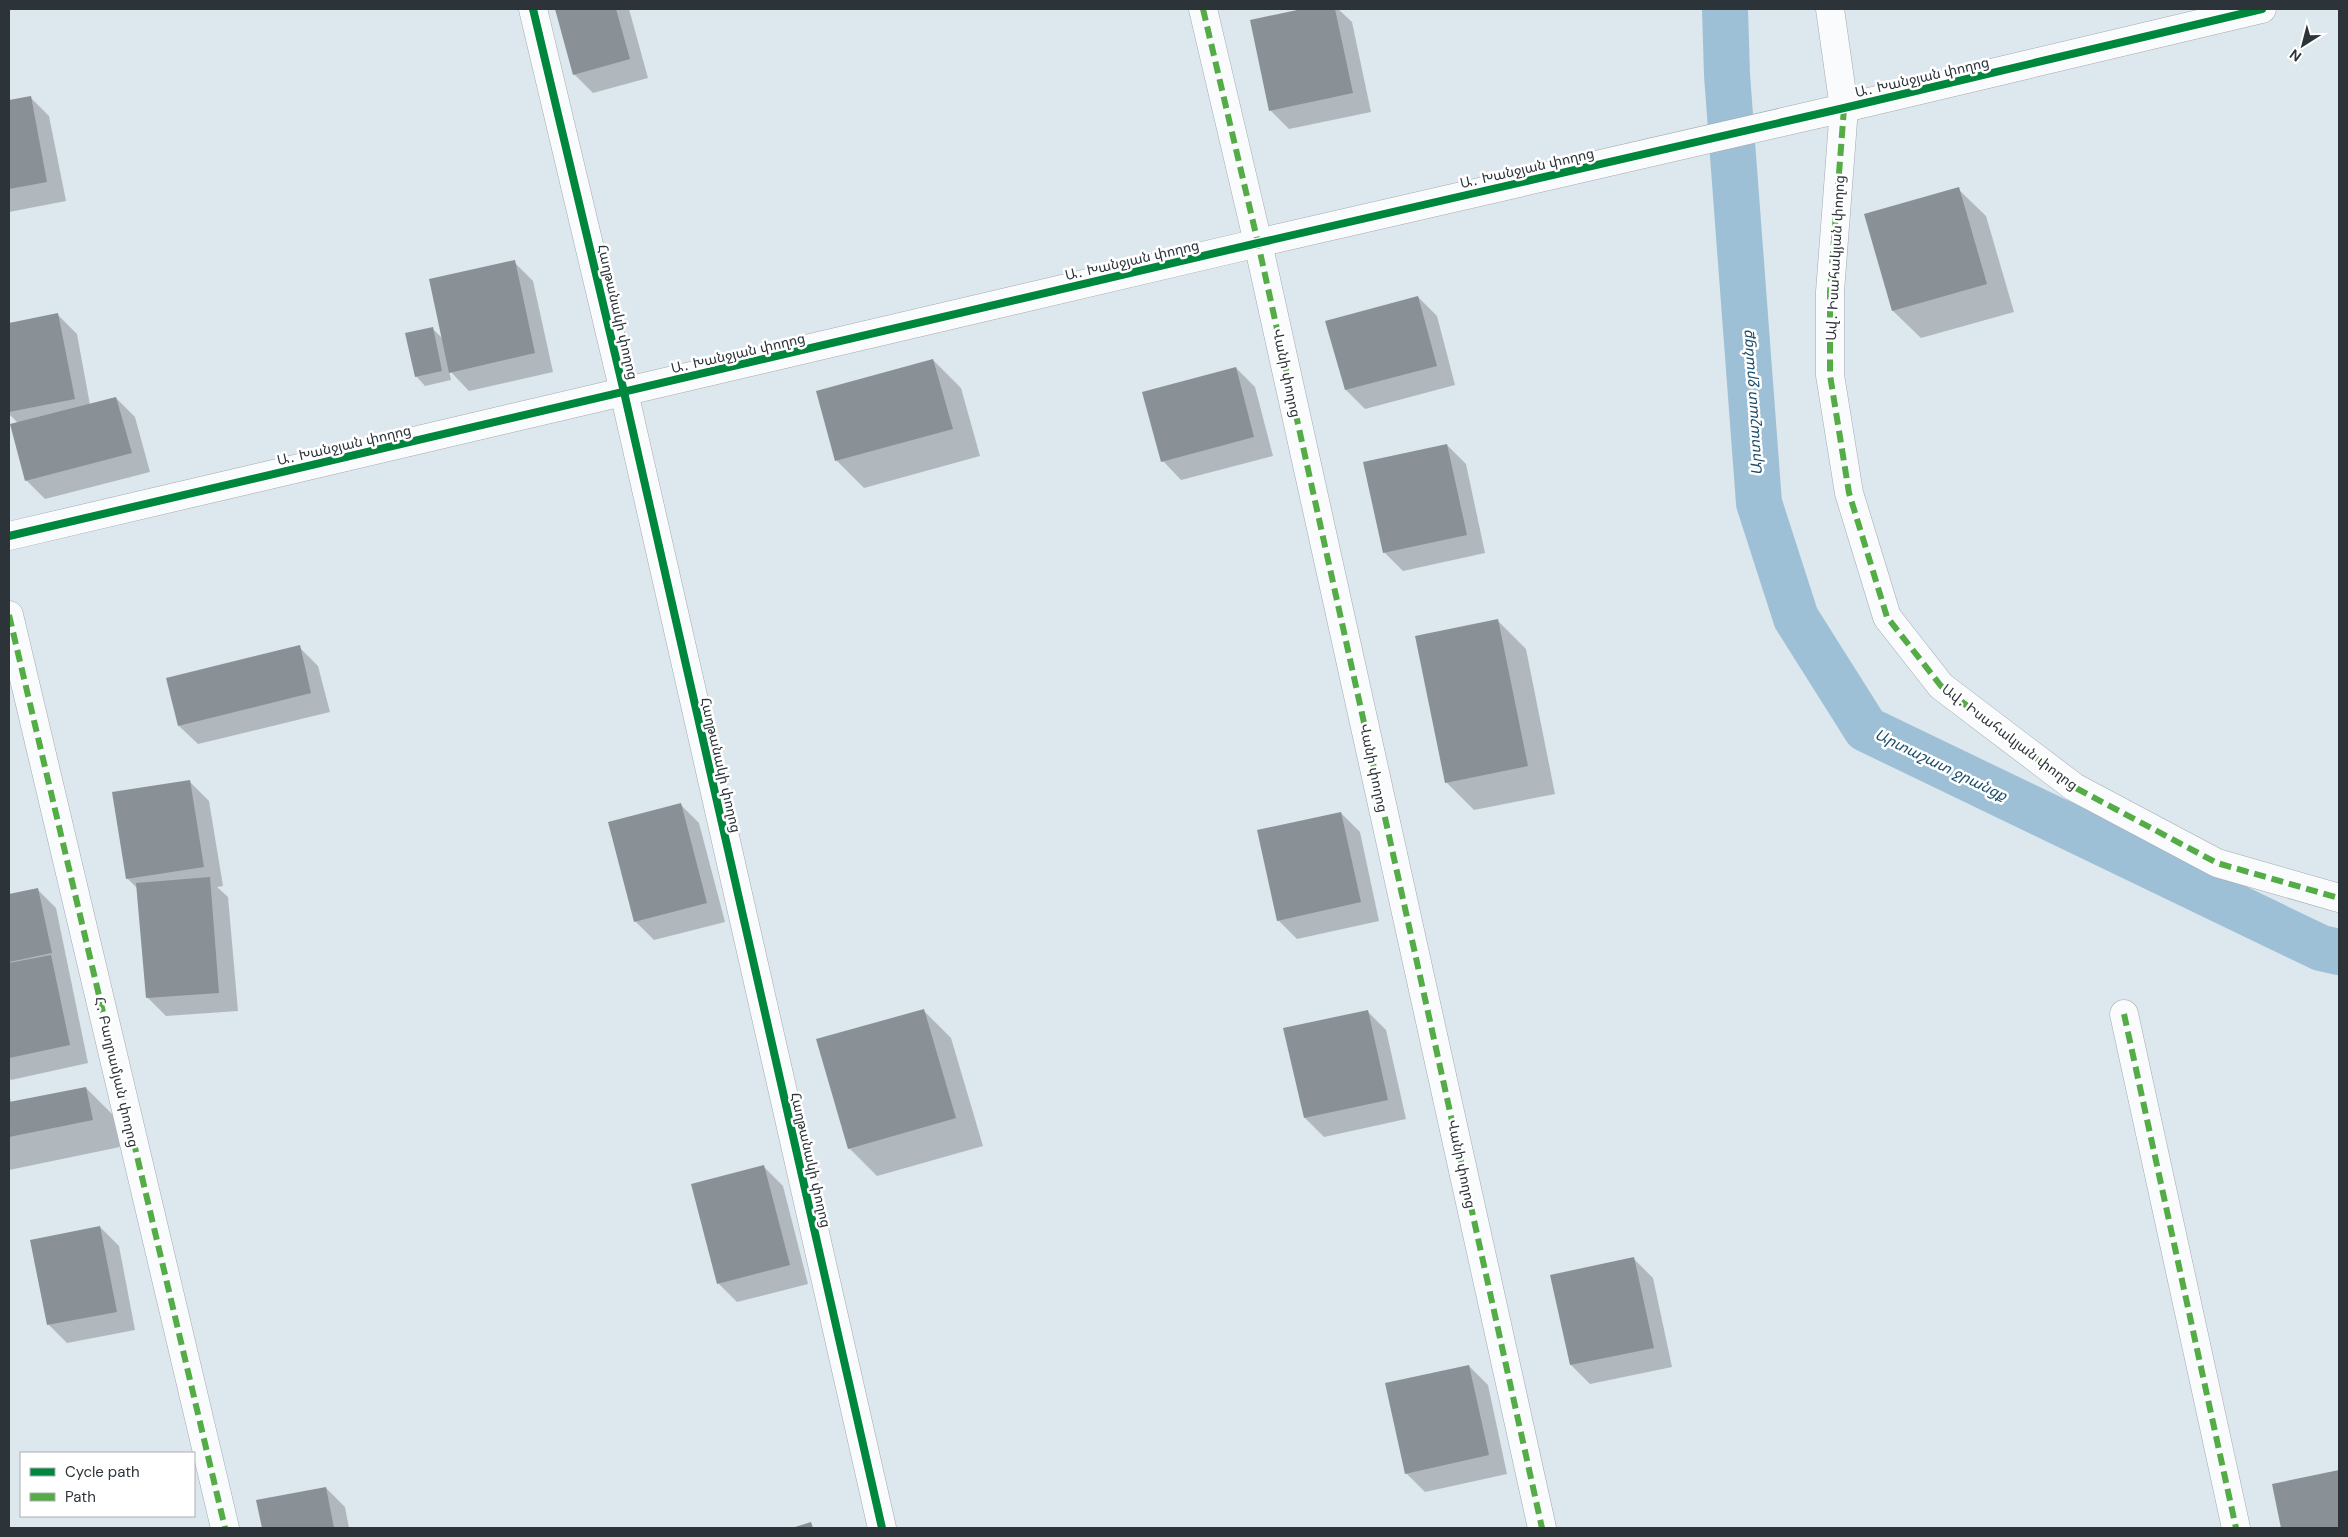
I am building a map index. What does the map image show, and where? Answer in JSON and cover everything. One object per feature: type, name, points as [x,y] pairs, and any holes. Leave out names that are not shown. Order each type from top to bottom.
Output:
[{"type":"street","name":"Հաղթանակի փողոց","points":[[533,9],[624,392],[882,1528]]},
{"type":"street","name":"Վանի փողոց","points":[[1203,9],[1258,243],[1542,1528]]},
{"type":"street","name":"Ավ․ Իսահակյան փողոց","points":[[1830,9],[1844,108],[1830,292],[1830,375],[1849,493],[1887,617],[1941,686],[2074,788],[2217,863],[2339,898]]},
{"type":"street","name":"Ա․ Խանջյան փողոց","points":[[9,536],[2262,9]]},
{"type":"street","name":"Հ․ Բաղրամյան փողոց","points":[[9,615],[225,1528]]},
{"type":"street","points":[[2124,1014],[2236,1528]]},
{"type":"building","points":[[555,9],[616,9],[630,59],[573,75]]},
{"type":"building","points":[[1302,9],[1335,9],[1353,93],[1269,111],[1250,20]]},
{"type":"building","points":[[31,96],[47,182],[9,189],[9,100]]},
{"type":"building","points":[[1959,187],[1987,284],[1892,311],[1864,214]]},
{"type":"building","points":[[515,260],[535,353],[449,373],[429,279]]},
{"type":"building","points":[[1418,296],[1437,366],[1345,390],[1325,321]]},
{"type":"building","points":[[58,313],[75,399],[9,412],[9,323]]},
{"type":"building","points":[[433,327],[442,371],[415,377],[405,333]]},
{"type":"building","points":[[933,359],[953,429],[835,461],[816,391]]},
{"type":"building","points":[[1236,367],[1254,437],[1161,462],[1142,392]]},
{"type":"building","points":[[116,397],[132,453],[25,481],[10,424]]},
{"type":"building","points":[[1447,444],[1467,535],[1383,553],[1363,462]]},
{"type":"building","points":[[1498,619],[1528,766],[1445,783],[1415,636]]},
{"type":"building","points":[[300,645],[311,693],[178,726],[166,678]]},
{"type":"building","points":[[190,780],[204,867],[126,879],[112,792]]},
{"type":"building","points":[[681,803],[707,903],[634,922],[608,822]]},
{"type":"building","points":[[1341,812],[1361,902],[1277,921],[1257,830]]},
{"type":"building","points":[[210,877],[219,993],[146,998],[136,883]]},
{"type":"building","points":[[38,888],[52,953],[9,962],[9,894]]},
{"type":"building","points":[[51,955],[70,1045],[9,1058],[9,963]]},
{"type":"building","points":[[924,1009],[956,1118],[848,1149],[816,1039]]},
{"type":"building","points":[[1368,1010],[1388,1100],[1304,1118],[1283,1028]]},
{"type":"building","points":[[86,1087],[93,1120],[9,1137],[9,1102]]},
{"type":"building","points":[[764,1165],[790,1265],[717,1284],[691,1184]]},
{"type":"building","points":[[100,1226],[117,1312],[47,1325],[30,1240]]},
{"type":"building","points":[[1634,1257],[1654,1348],[1570,1365],[1550,1275]]},
{"type":"building","points":[[1469,1365],[1489,1455],[1405,1474],[1385,1383]]},
{"type":"building","points":[[2339,1470],[2339,1528],[2281,1528],[2272,1484]]},
{"type":"building","points":[[326,1487],[334,1528],[262,1528],[256,1500]]},
{"type":"building","points":[[811,1522],[813,1528],[792,1528]]},
{"type":"waterway","name":"Արտաշատ ջրանցք","points":[[1725,9],[1727,75],[1759,503],[1796,618],[1866,729],[2321,948],[2339,952]]},
{"type":"marked path","points":[[1203,9],[1258,243],[1542,1528]]},
{"type":"marked path","points":[[1844,108],[1830,292],[1830,375],[1849,493],[1887,617],[1941,686],[2074,787],[2217,863],[2339,898]]},
{"type":"marked path","points":[[9,615],[225,1528]]},
{"type":"marked path","points":[[2124,1014],[2236,1528]]},
{"type":"cycle path","points":[[533,9],[624,392],[882,1528]]},
{"type":"cycle path","points":[[9,536],[2262,9]]}]
